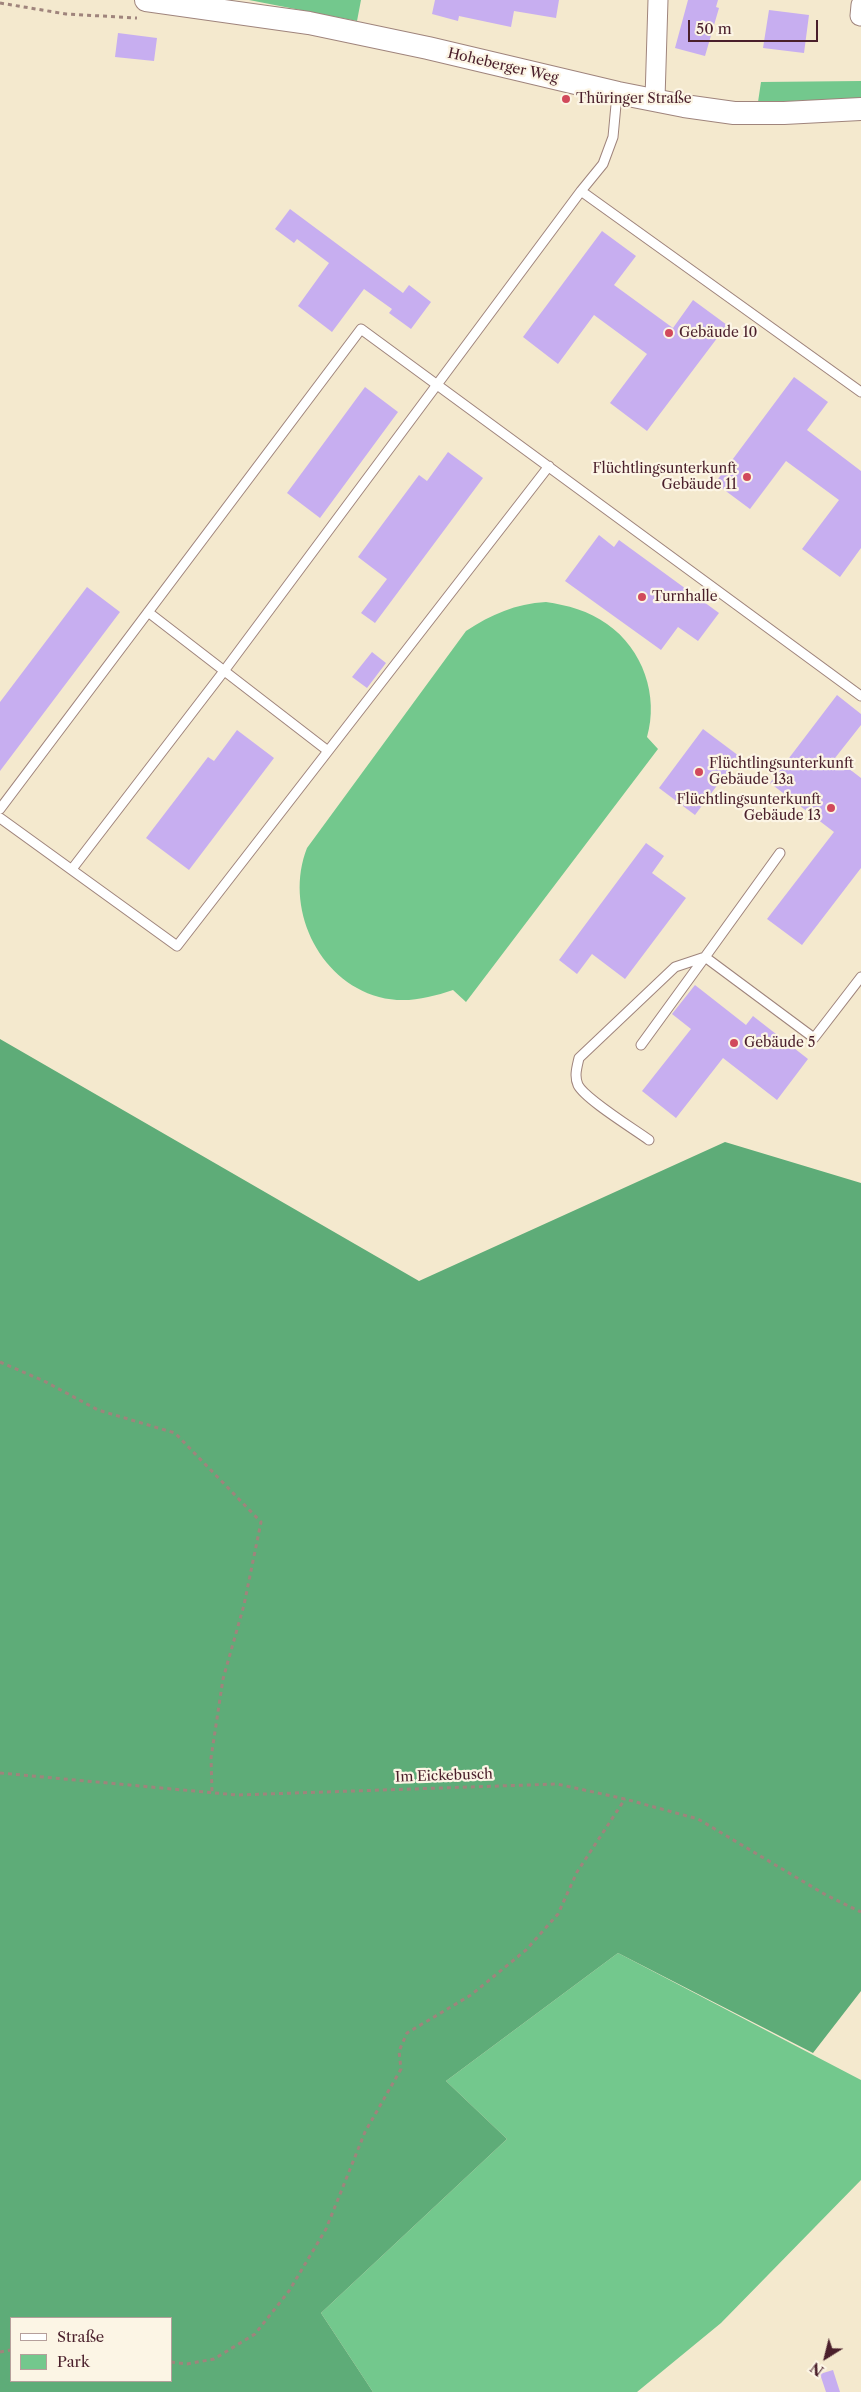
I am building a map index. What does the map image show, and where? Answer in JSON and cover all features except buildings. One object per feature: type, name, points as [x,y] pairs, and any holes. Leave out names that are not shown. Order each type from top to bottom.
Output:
[{"type":"street","name":"Hoheberger Weg","points":[[146,0],[308,23],[428,48],[618,93],[734,112],[784,113],[861,109]]},
{"type":"street","points":[[655,99],[658,0]]},
{"type":"lane","points":[[72,869],[224,671],[580,191],[603,164],[613,136],[618,93]]},
{"type":"lane","points":[[580,191],[861,392]]},
{"type":"lane","points":[[0,809],[361,329],[861,696]]},
{"type":"lane","points":[[0,818],[178,946],[549,466]]},
{"type":"lane","points":[[148,612],[328,751]]},
{"type":"lane","points":[[641,1046],[780,853]]},
{"type":"lane","points":[[705,957],[814,1038],[861,977]]},
{"type":"lane","points":[[649,1140],[588,1096],[579,1085],[576,1071],[579,1058],[675,967],[705,957]]},
{"type":"path","points":[[0,1362],[44,1381],[98,1410],[175,1434],[261,1522],[244,1605],[223,1679],[211,1758],[212,1792]]},
{"type":"path","name":"Im Eickebusch","points":[[0,1773],[236,1795],[557,1784],[698,1818],[826,1895],[861,1912]]},
{"type":"path","points":[[172,2362],[187,2364],[214,2360],[255,2334],[289,2291],[326,2229],[365,2132],[398,2074],[400,2069],[399,2051],[407,2033],[471,1995],[526,1950],[558,1914],[577,1872],[625,1799]]},
{"type":"green space","points":[[249,0],[361,0],[357,21]]},
{"type":"green space","points":[[861,81],[861,99],[758,102],[761,82]]},
{"type":"green space","points":[[546,602],[570,607],[593,616],[620,634],[630,646],[639,660],[649,690],[651,706],[647,737],[658,749],[466,1002],[453,990],[426,998],[398,1000],[379,997],[357,988],[338,975],[323,958],[311,938],[303,916],[300,893],[301,870],[307,848],[466,631],[504,611],[524,605]]},
{"type":"green space","points":[[0,1039],[419,1281],[725,1142],[861,1183],[861,1991],[813,2053],[618,1953],[446,2081],[507,2139],[321,2313],[373,2392],[0,2392]]},
{"type":"green space","points":[[618,1953],[861,2080],[861,2180],[721,2323],[637,2392],[373,2392],[321,2313],[507,2139],[446,2081]]},
{"type":"place","name":"Thüringer Straße","points":[[566,99]]},
{"type":"place","name":"Gebäude 10","points":[[669,333]]},
{"type":"place","name":"Flüchtlingsunterkunft Gebäude 11","points":[[747,477]]},
{"type":"place","name":"Turnhalle","points":[[642,597]]},
{"type":"place","name":"Flüchtlingsunterkunft Gebäude 13a","points":[[699,772]]},
{"type":"place","name":"Flüchtlingsunterkunft Gebäude 13","points":[[831,808]]},
{"type":"place","name":"Gebäude 5","points":[[734,1043]]}]
